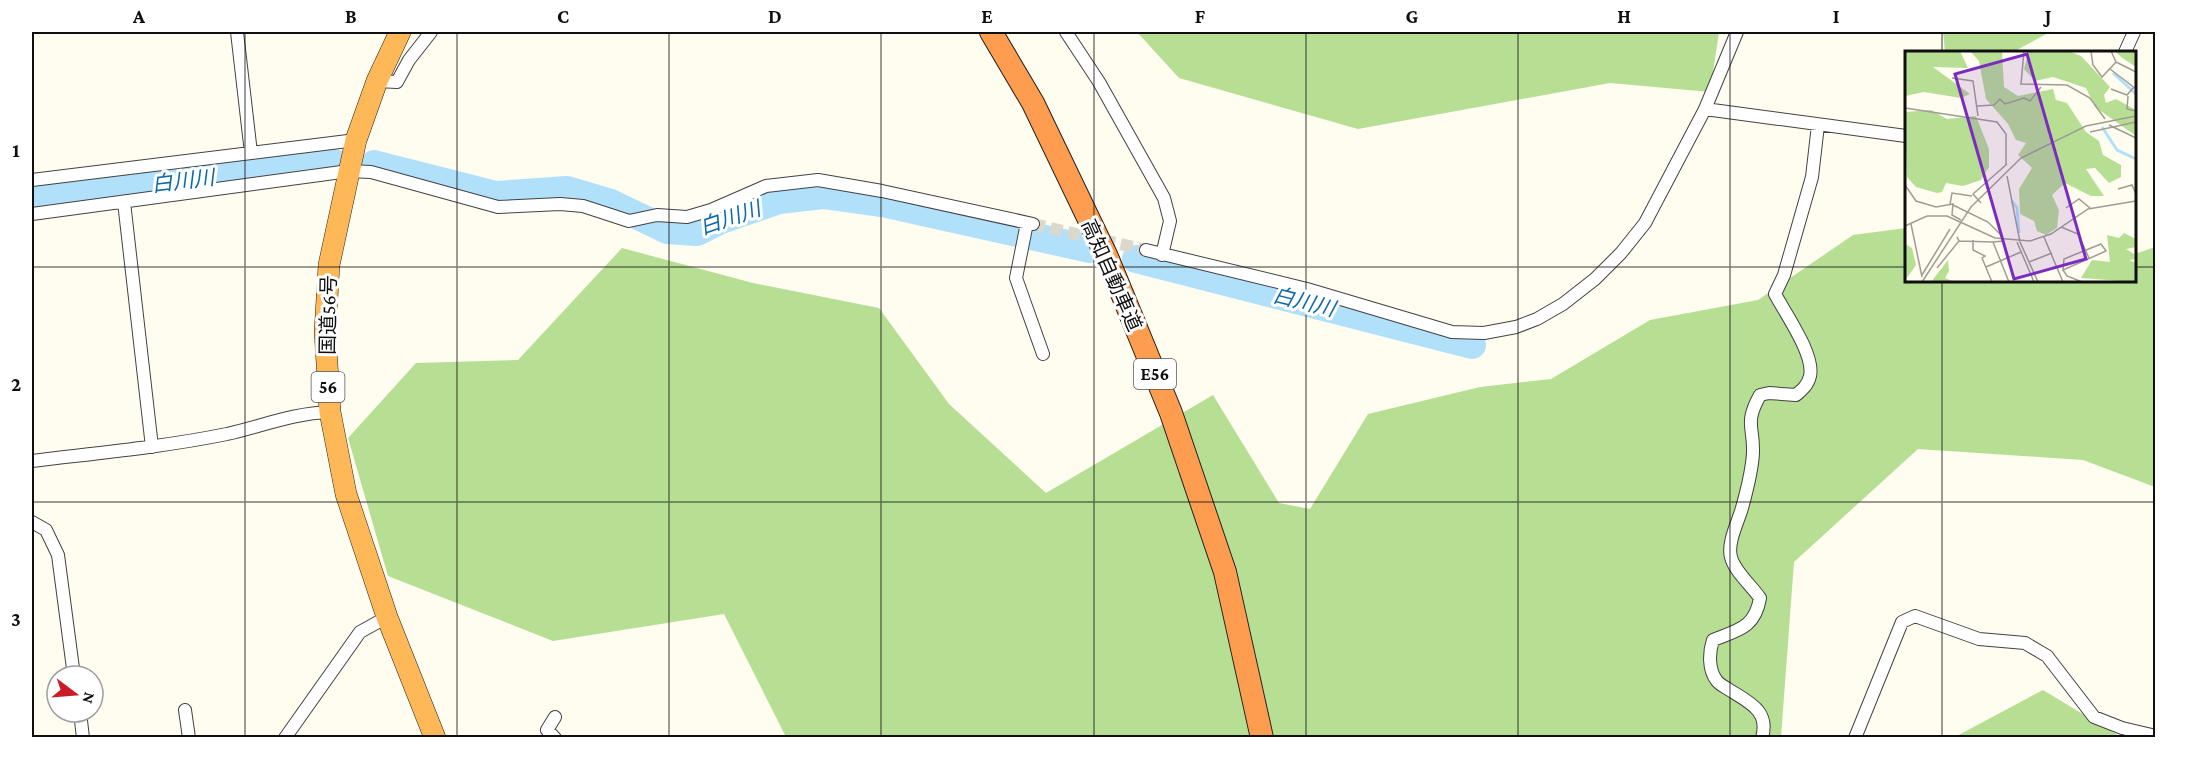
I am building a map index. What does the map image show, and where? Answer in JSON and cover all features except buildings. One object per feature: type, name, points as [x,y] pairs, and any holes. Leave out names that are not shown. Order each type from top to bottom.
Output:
[{"type":"highway","name":"国道56号","points":[[400,32],[377,81],[356,140],[329,276],[325,332],[330,412],[346,494],[387,617],[435,738]]},
{"type":"highway","name":"高知自動車道","points":[[991,32],[1033,103],[1107,257],[1171,414],[1225,572],[1262,738]]},
{"type":"street","points":[[237,32],[251,153]]},
{"type":"street","points":[[377,81],[397,81],[408,60],[431,32]]},
{"type":"street","points":[[1066,32],[1099,82],[1164,198],[1170,221],[1162,255]]},
{"type":"street","points":[[1146,250],[1307,290],[1452,332],[1484,333],[1516,327],[1537,319],[1563,304],[1595,279],[1645,223],[1705,110],[1737,32]]},
{"type":"street","points":[[2125,51],[2134,32]]},
{"type":"street","points":[[1705,110],[1905,136]]},
{"type":"street","points":[[1761,738],[1764,720],[1759,710],[1716,681],[1710,662],[1711,646],[1713,640],[1750,624],[1758,610],[1760,598],[1752,585],[1734,566],[1730,549],[1746,493],[1753,452],[1749,426],[1752,409],[1760,395],[1769,393],[1796,395],[1805,388],[1810,376],[1810,364],[1805,350],[1775,294],[1784,275],[1812,177],[1818,124]]},
{"type":"street","points":[[32,180],[356,140]]},
{"type":"street","points":[[32,214],[349,171],[371,172],[498,207],[560,204],[583,206],[629,221],[657,215],[687,217],[711,210],[766,186],[818,180],[882,191],[1030,223],[1022,244],[1016,278],[1043,354]]},
{"type":"street","points":[[124,202],[152,447]]},
{"type":"street","points":[[32,461],[152,447],[228,434],[308,413],[330,412]]},
{"type":"street","points":[[32,522],[46,530],[58,555],[73,664]]},
{"type":"street","points":[[1855,738],[1902,622],[1915,616],[1978,639],[2025,643],[2047,656],[2094,717],[2122,728],[2156,736]]},
{"type":"street","points":[[285,738],[360,632],[387,617]]},
{"type":"street","points":[[185,710],[189,738]]},
{"type":"street","points":[[555,717],[547,730],[555,738]]},
{"type":"green space","points":[[1137,32],[1719,32],[1710,92],[1610,83],[1358,129],[1179,78]]},
{"type":"green space","points":[[1943,32],[2050,32],[2015,51],[1945,51]]},
{"type":"green space","points":[[1905,228],[1905,282],[2136,282],[2136,254],[2155,247],[2155,487],[2083,460],[1918,449],[1794,562],[1781,737],[786,737],[724,614],[553,641],[388,576],[348,438],[416,363],[518,360],[622,248],[753,283],[879,308],[949,404],[1046,493],[1213,395],[1279,503],[1310,509],[1368,414],[1480,387],[1551,379],[1650,320],[1758,300],[1853,235]]},
{"type":"green space","points":[[2043,690],[2121,737],[1953,738]]},
{"type":"waterway","name":"白川川","points":[[32,199],[334,163]]},
{"type":"waterway","name":"白川川","points":[[374,164],[496,195],[567,190],[611,203],[667,230],[697,232],[721,220],[779,200],[823,195],[887,204],[1090,249]]},
{"type":"waterway","name":"白川川","points":[[1136,259],[1472,345]]},
{"type":"tunnel","points":[[1033,224],[1146,250]]}]
